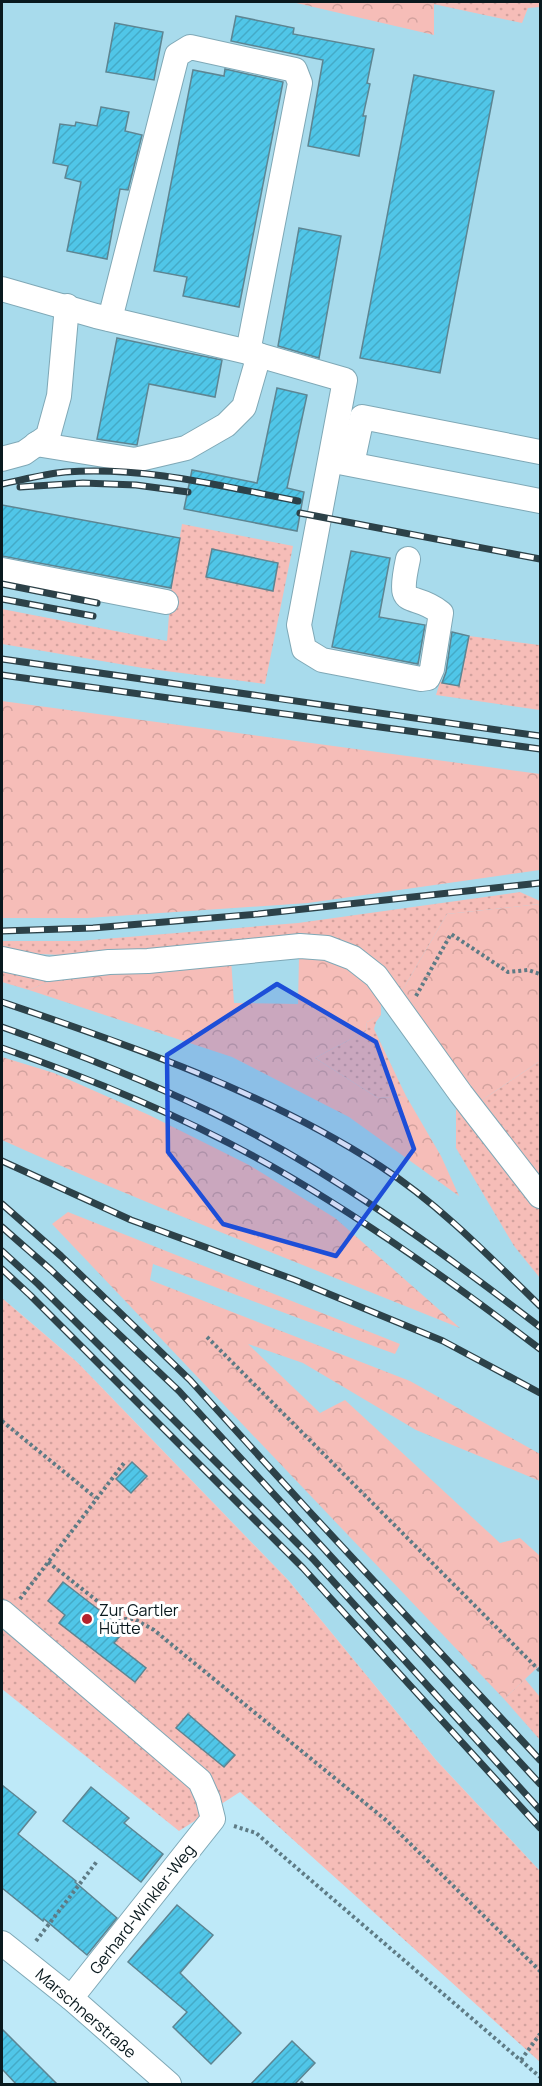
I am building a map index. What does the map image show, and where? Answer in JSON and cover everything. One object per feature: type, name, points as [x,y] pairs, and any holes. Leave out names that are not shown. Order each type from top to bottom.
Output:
[{"type":"street","points":[[36,444],[135,460],[186,448],[226,425],[244,407],[300,83],[296,70],[190,47],[177,55],[110,319]]},
{"type":"street","points":[[2,290],[110,319],[254,353],[345,380],[341,462]]},
{"type":"street","points":[[2,459],[24,453],[48,435],[59,396],[67,306]]},
{"type":"street","points":[[408,559],[402,586],[406,596],[416,602],[431,605],[441,613],[432,669],[428,678],[421,680],[322,660],[304,649],[299,625],[341,462],[362,417],[540,452]]},
{"type":"street","points":[[341,462],[540,501]]},
{"type":"street","points":[[2,570],[166,602]]},
{"type":"street","points":[[2,959],[48,969],[300,946],[327,948],[353,958],[376,976],[461,1094],[540,1196]]},
{"type":"street","points":[[4,1614],[200,1782],[208,1798],[213,1819]]},
{"type":"street","name":"Gerhard-Winkler-Weg","points":[[71,1998],[213,1819]]},
{"type":"street","name":"Marschnerstraße","points":[[2,1943],[71,1998],[169,2085]]},
{"type":"path","points":[[405,1014],[451,934],[508,972],[528,970],[540,974]]},
{"type":"path","points":[[207,1337],[540,1671]]},
{"type":"path","points":[[2,1421],[96,1498]]},
{"type":"path","points":[[4,1614],[48,1562],[124,1462]]},
{"type":"path","points":[[48,1562],[120,1619],[134,1619],[154,1630],[387,1821],[540,1971]]},
{"type":"path","points":[[213,1819],[256,1833],[540,2077]]},
{"type":"path","points":[[22,1959],[99,1860]]},
{"type":"path","points":[[521,2060],[540,2034]]},
{"type":"path","points":[[302,2085],[305,2080]]},
{"type":"highlighted area","points":[[277,984],[376,1042],[414,1149],[336,1256],[223,1224],[168,1152],[167,1055]]},
{"type":"shaded area","points":[[2,2],[540,2],[540,1871],[436,1760],[289,1581],[77,1362],[2,1298]]},
{"type":"green space","points":[[292,2],[424,2],[434,4],[434,35]]},
{"type":"green space","points":[[424,2],[540,2],[540,7],[528,8],[522,23]]},
{"type":"green space","points":[[182,524],[293,546],[265,684],[143,668],[2,644],[2,609],[167,641],[171,588]]},
{"type":"green space","points":[[469,636],[539,645],[540,639],[540,710],[436,695],[440,682],[459,686]]},
{"type":"green space","points":[[2,701],[540,774],[540,870],[308,903],[87,918],[2,918]]},
{"type":"green space","points":[[520,892],[540,901],[540,904],[447,914],[399,996],[354,953],[134,956],[2,952],[2,941],[79,941],[298,923]]},
{"type":"green space","points":[[540,904],[540,1061],[476,1104],[399,996],[447,914]]},
{"type":"green space","points":[[325,955],[363,971],[381,998],[381,1015],[367,1022],[366,1031],[315,1058],[378,1098],[406,1096],[441,1156],[459,1196],[349,1117],[232,1057],[29,990],[70,973],[231,959],[234,1003],[298,1004],[299,957]]},
{"type":"green space","points":[[2,966],[70,973],[29,990],[2,982]]},
{"type":"green space","points":[[381,1015],[374,1029],[406,1096],[378,1098],[315,1058],[366,1031],[367,1022]]},
{"type":"green space","points":[[2,1057],[54,1073],[149,1115],[249,1165],[335,1218],[460,1328],[172,1213],[2,1140]]},
{"type":"green space","points":[[540,1061],[540,1190],[476,1104]]},
{"type":"green space","points":[[456,1103],[540,1207],[540,1278],[514,1246],[456,1148]]},
{"type":"green space","points":[[68,1212],[400,1344],[395,1354],[153,1264],[150,1280],[410,1381],[540,1454],[540,1481],[416,1430],[303,1363],[248,1344],[320,1413],[345,1400],[500,1543],[520,1538],[540,1556],[540,1665],[504,1699],[52,1224]]},
{"type":"green space","points":[[2,1298],[77,1362],[289,1581],[436,1760],[540,1871],[540,2062],[240,1792],[179,1831],[2,1689]]},
{"type":"green space","points":[[525,1679],[540,1697],[540,1740],[504,1699]]},
{"type":"building","points":[[236,16],[294,28],[293,34],[374,49],[367,83],[370,84],[363,116],[366,116],[359,156],[308,146],[323,60],[231,41]]},
{"type":"building","points":[[115,23],[163,32],[154,80],[106,72]]},
{"type":"building","points":[[225,69],[283,82],[239,307],[183,296],[187,277],[154,271],[193,70],[224,76]]},
{"type":"building","points":[[414,75],[494,91],[440,373],[360,358]]},
{"type":"building","points":[[101,107],[129,112],[125,131],[142,135],[128,190],[120,189],[107,259],[67,251],[81,182],[65,178],[68,166],[53,163],[60,124],[75,126],[76,122],[97,126]]},
{"type":"building","points":[[299,228],[341,236],[319,358],[278,346]]},
{"type":"building","points":[[117,338],[222,360],[215,397],[149,384],[137,445],[97,439]]},
{"type":"building","points":[[277,388],[307,395],[287,488],[304,492],[297,531],[184,509],[192,470],[257,483]]},
{"type":"building","points":[[2,505],[180,538],[171,588],[2,556]]},
{"type":"building","points":[[212,549],[278,563],[273,591],[206,577]]},
{"type":"building","points":[[351,551],[390,558],[379,617],[425,625],[418,664],[332,647]]},
{"type":"building","points":[[452,632],[469,636],[459,686],[442,683],[446,672]]},
{"type":"building","points":[[132,1462],[147,1476],[131,1493],[116,1479]]},
{"type":"building","name":"Zur Gartler Hütte","points":[[63,1582],[125,1630],[114,1643],[146,1668],[135,1682],[59,1623],[65,1615],[48,1601]]},
{"type":"building","points":[[188,1714],[235,1755],[224,1767],[176,1728]]},
{"type":"building","points":[[2,1785],[36,1812],[18,1834],[117,1918],[87,1955],[2,1888]]},
{"type":"building","points":[[91,1787],[129,1818],[124,1823],[163,1854],[141,1882],[63,1821]]},
{"type":"building","points":[[177,1905],[213,1935],[180,1973],[241,2033],[211,2064],[173,2027],[187,2012],[128,1962]]},
{"type":"building","points":[[2,2029],[58,2085],[17,2085],[2,2069]]},
{"type":"building","points":[[292,2041],[315,2063],[294,2085],[250,2085]]},
{"type":"railway","points":[[2,484],[65,472],[124,472],[182,479],[298,501]]},
{"type":"railway","points":[[20,487],[83,483],[136,485],[188,492]]},
{"type":"railway","points":[[300,513],[540,559]]},
{"type":"railway","points":[[2,584],[97,603]]},
{"type":"railway","points":[[2,599],[93,616]]},
{"type":"railway","points":[[2,659],[540,736]]},
{"type":"railway","points":[[2,675],[540,749]]},
{"type":"railway","points":[[2,931],[93,928],[258,914],[540,883]]},
{"type":"railway","points":[[2,1002],[196,1072],[336,1139],[380,1166],[423,1197],[540,1306]]},
{"type":"railway","points":[[2,1027],[135,1078],[256,1135],[299,1159],[382,1212],[462,1268],[540,1327]]},
{"type":"railway","points":[[2,1048],[140,1101],[207,1132],[273,1167],[308,1187],[410,1254],[540,1349]]},
{"type":"railway","points":[[2,1161],[131,1220],[295,1280],[443,1341],[540,1393]]},
{"type":"railway","points":[[2,1204],[61,1256],[190,1380],[540,1760]]},
{"type":"railway","points":[[2,1227],[179,1391],[540,1784]]},
{"type":"railway","points":[[2,1251],[38,1284],[313,1559],[540,1810]]},
{"type":"railway","points":[[2,1269],[303,1568],[540,1828]]},
{"type":"place","name":"Zur Gartler Hütte","points":[[87,1619]]}]
